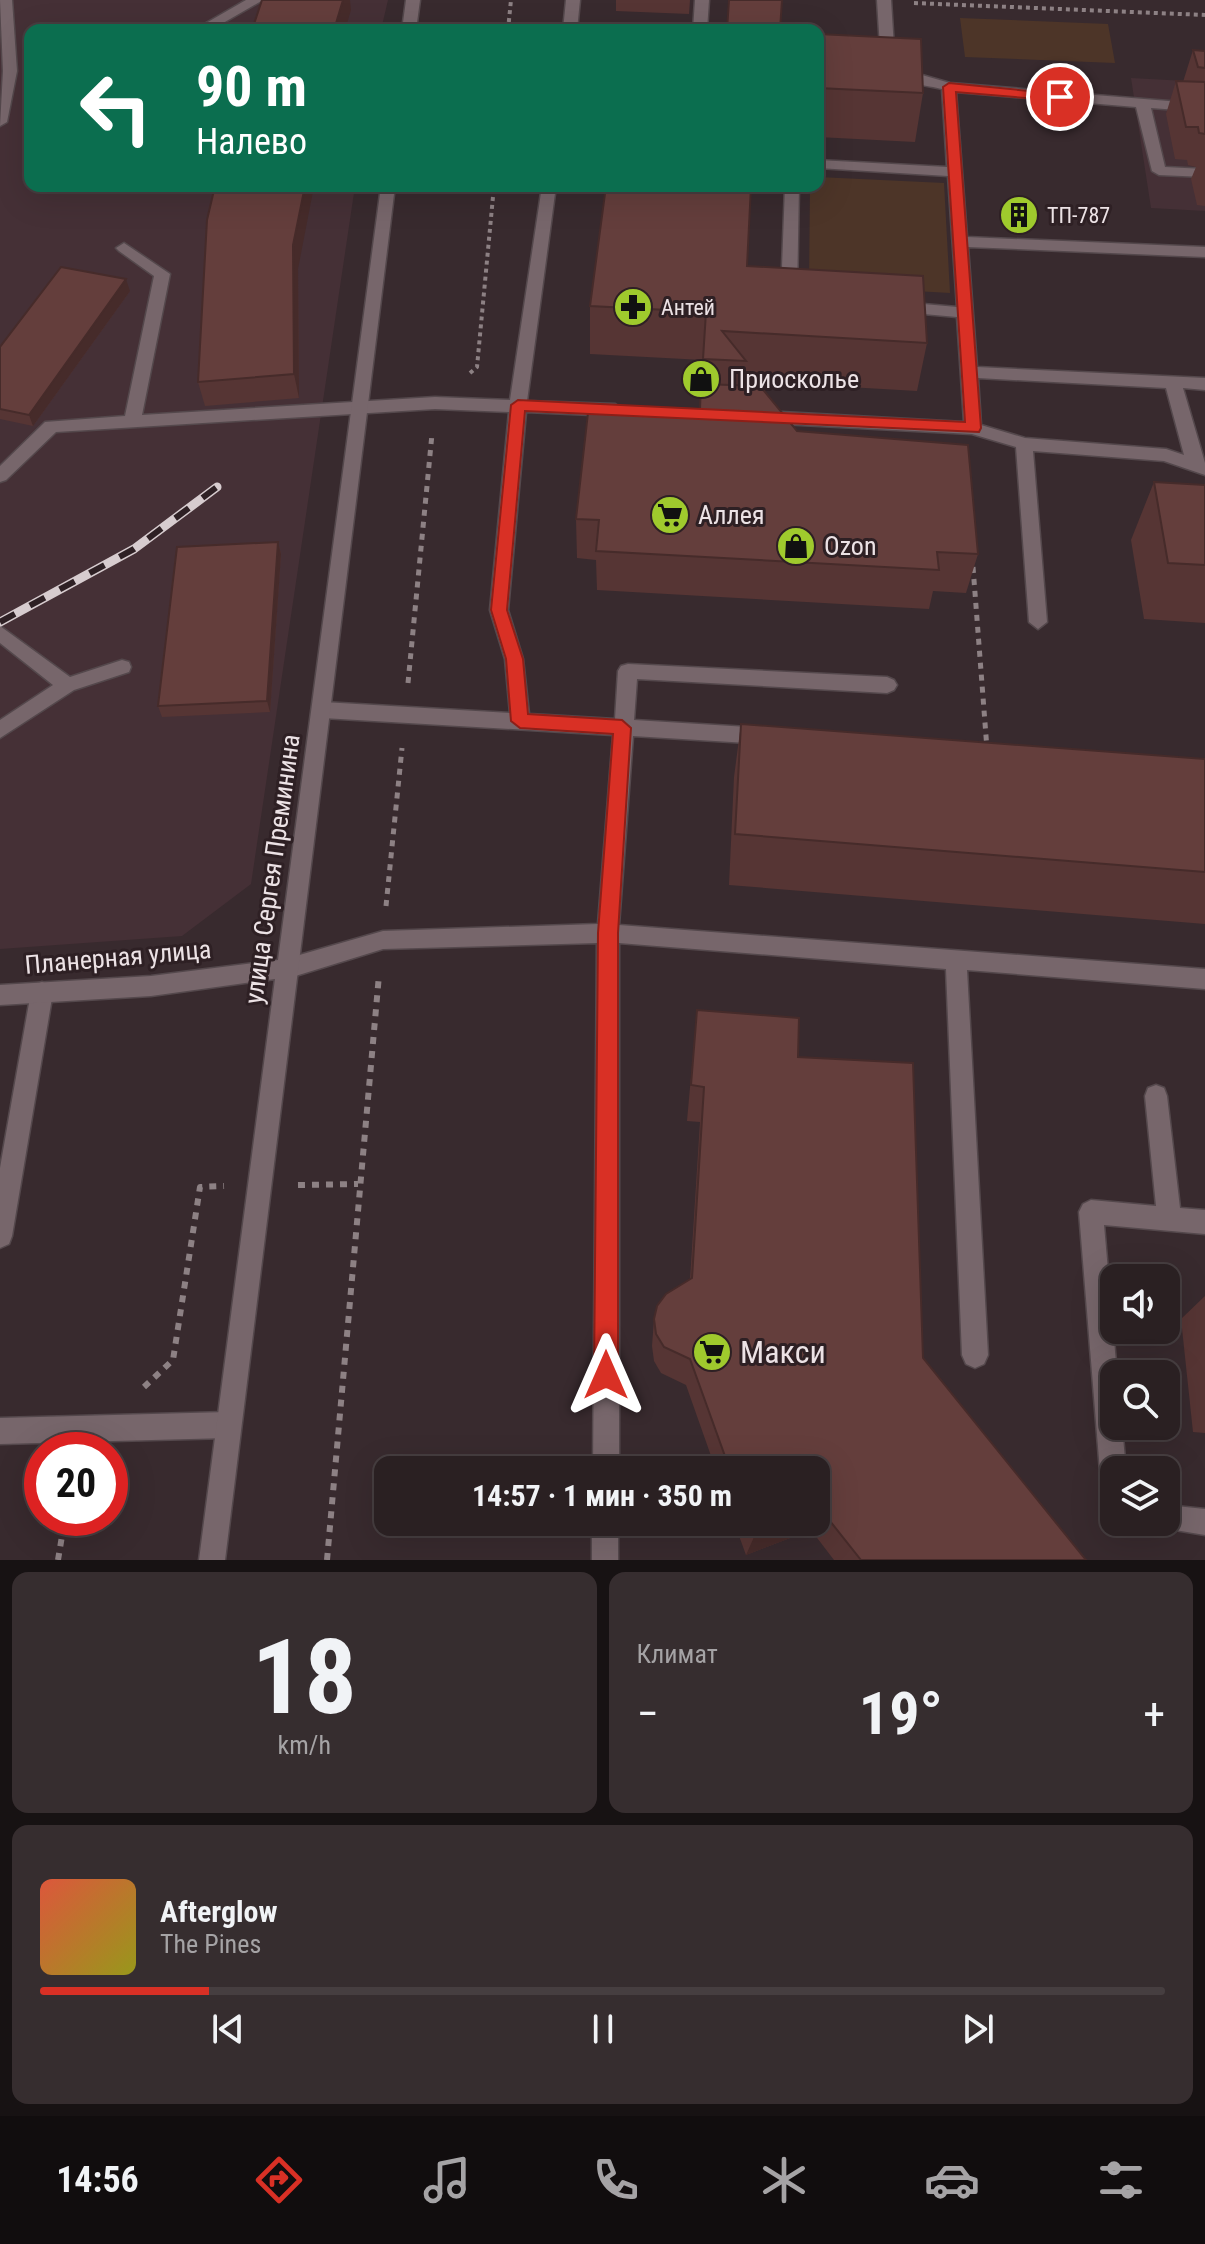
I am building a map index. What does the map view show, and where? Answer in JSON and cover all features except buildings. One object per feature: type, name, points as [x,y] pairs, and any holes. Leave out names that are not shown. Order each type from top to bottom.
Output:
[{"type":"street","points":[[0,122],[10,71],[5,0]]},
{"type":"street","points":[[212,24],[256,0]]},
{"type":"street","points":[[410,24],[413,0]]},
{"type":"street","points":[[571,24],[573,0]]},
{"type":"street","points":[[700,24],[702,0]]},
{"type":"street","points":[[884,1],[881,76],[915,77],[949,87],[1205,108]]},
{"type":"street","points":[[949,87],[973,428]]},
{"type":"street","points":[[1143,105],[1159,171],[1205,173]]},
{"type":"street","points":[[824,164],[954,172]]},
{"type":"street","name":"улица Сергея Преминина","points":[[212,1560],[387,192]]},
{"type":"street","points":[[520,721],[514,659],[499,610],[518,405],[548,192]]},
{"type":"street","points":[[792,192],[789,298],[804,299]]},
{"type":"street","points":[[962,242],[1205,252]]},
{"type":"street","points":[[124,248],[162,274],[132,421]]},
{"type":"street","points":[[878,305],[967,313]]},
{"type":"street","points":[[970,372],[1205,384]]},
{"type":"street","points":[[1173,382],[1200,467]]},
{"type":"street","points":[[0,476],[51,426],[435,403],[628,411]]},
{"type":"street","points":[[738,416],[973,428],[1024,444],[1166,455],[1200,467]]},
{"type":"street","points":[[1024,444],[1038,622]]},
{"type":"street","points":[[0,633],[67,685]]},
{"type":"street","points":[[0,730],[67,685],[122,667]]},
{"type":"street","points":[[606,1456],[608,933],[628,671],[887,685]]},
{"type":"street","points":[[323,710],[781,737]]},
{"type":"street","name":"Планерная улица","points":[[0,995],[151,986],[289,968],[383,940],[608,933],[1205,979]]},
{"type":"street","points":[[956,959],[975,1355]]},
{"type":"street","points":[[0,1236],[42,992]]},
{"type":"street","points":[[1156,1096],[1169,1218]]},
{"type":"street","points":[[1112,1456],[1091,1212],[1205,1222]]},
{"type":"street","points":[[0,1431],[228,1425]]},
{"type":"street","points":[[1180,1519],[1205,1522]]},
{"type":"street","points":[[605,1536],[605,1560]]},
{"type":"path","points":[[509,24],[511,0]]},
{"type":"path","points":[[884,1],[1205,15]]},
{"type":"path","points":[[327,1560],[358,1184],[435,403],[477,367],[493,192]]},
{"type":"path","points":[[972,566],[987,750]]},
{"type":"path","points":[[99,1428],[173,1360],[200,1187],[358,1184]]},
{"type":"path","points":[[58,1560],[62,1536]]},
{"type":"shaded area","points":[[0,0],[388,0],[382,24],[24,24],[24,192],[354,192],[251,884],[182,936],[0,949]]},
{"type":"shaded area","points":[[960,18],[1108,24],[1115,63],[965,57]]},
{"type":"shaded area","points":[[1131,78],[1205,82],[1205,211],[1151,208]]},
{"type":"shaded area","points":[[824,177],[944,183],[950,293],[809,285],[810,192],[824,192]]},
{"type":"railway","points":[[0,622],[134,549],[217,487]]},
{"type":"place","name":"ТП-787","points":[[1019,215]]},
{"type":"place","name":"Антей","points":[[633,307]]},
{"type":"place","name":"Приосколье","points":[[701,379]]},
{"type":"place","name":"Аллея","points":[[670,515]]},
{"type":"place","name":"Ozon","points":[[796,546]]},
{"type":"place","name":"Макси","points":[[712,1352]]},
{"type":"route","points":[[606,1375],[608,933],[622,728],[520,721],[514,659],[499,610],[518,405],[973,428],[949,87],[1060,97]]}]
